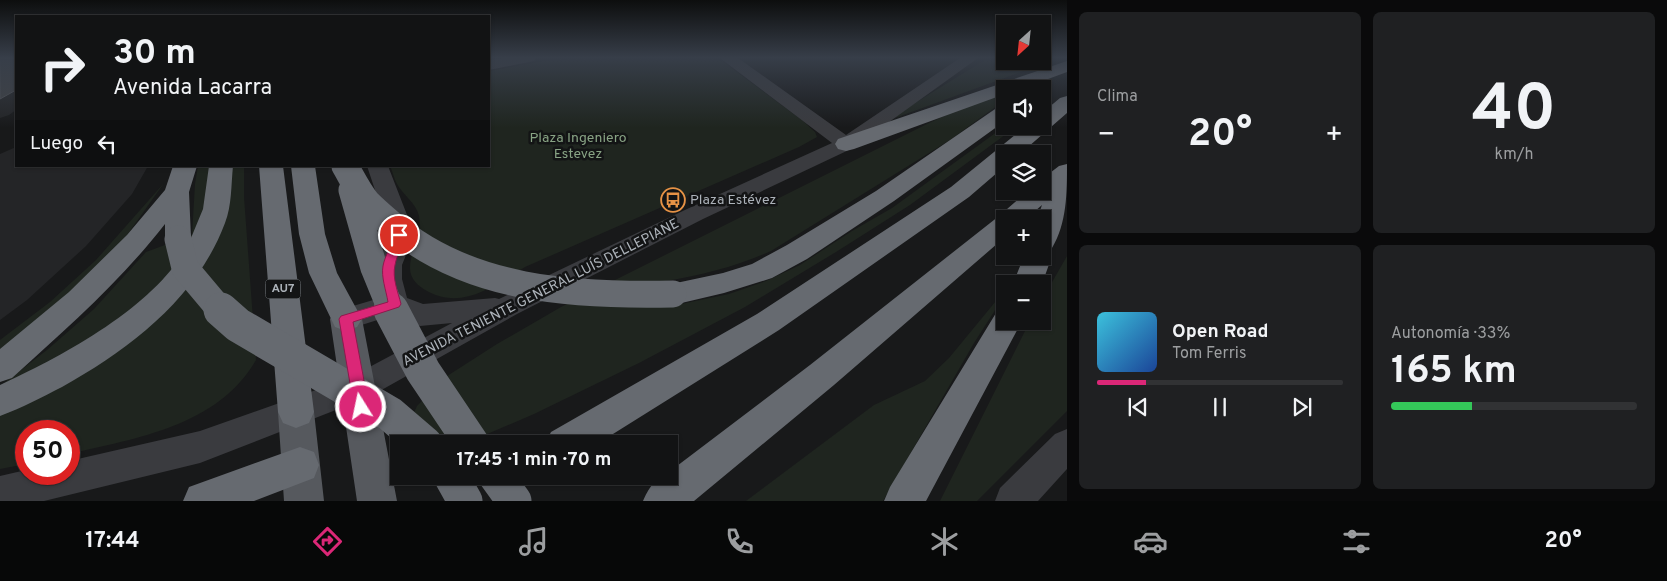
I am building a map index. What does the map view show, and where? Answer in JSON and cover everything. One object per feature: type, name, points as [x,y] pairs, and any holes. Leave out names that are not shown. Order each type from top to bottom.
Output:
[{"type":"highway","points":[[846,144],[1023,81]]},
{"type":"highway","points":[[1051,116],[1067,102]]},
{"type":"highway","points":[[346,167],[371,206],[393,227],[434,254],[482,274],[521,285],[557,291],[628,296],[673,294],[724,284],[762,271],[797,252],[885,196],[996,117]]},
{"type":"highway","points":[[1016,145],[1028,135]]},
{"type":"highway","points":[[579,435],[768,322],[960,192],[996,162]]},
{"type":"highway","points":[[0,401],[88,355],[129,326],[166,294],[190,265],[212,222],[218,199],[221,167]]},
{"type":"highway","name":"AU7","points":[[271,167],[296,412]]},
{"type":"highway","points":[[303,167],[312,234],[323,274],[346,319]]},
{"type":"highway","points":[[345,167],[383,290],[418,362],[465,435]]},
{"type":"highway","points":[[1021,210],[1066,172]]},
{"type":"highway","points":[[1051,216],[1066,172]]},
{"type":"highway","points":[[0,368],[80,300],[137,241],[179,188]]},
{"type":"highway","points":[[179,188],[178,239],[185,268],[215,305],[238,325],[390,414],[414,435]]},
{"type":"highway","points":[[663,501],[822,375],[996,230]]},
{"type":"highway","points":[[904,501],[1002,330]]},
{"type":"highway","points":[[203,501],[302,483]]},
{"type":"highway","points":[[456,485],[464,501],[492,485]]},
{"type":"highway","points":[[502,485],[514,501]]},
{"type":"main road","points":[[346,319],[377,501]]},
{"type":"main road","points":[[296,412],[302,483]]},
{"type":"street","points":[[760,81],[846,144]]},
{"type":"street","name":"AVENIDA TENIENTE GENERAL LUÍS DELLEPIANE","points":[[0,494],[200,447],[358,388],[507,307],[695,214],[846,144],[936,81]]},
{"type":"street","points":[[377,167],[397,220],[398,245],[389,265],[389,279],[395,304]]},
{"type":"street","points":[[346,319],[395,304],[420,315],[507,307]]},
{"type":"street","points":[[1013,501],[1067,445]]},
{"type":"shaded area","points":[[15,147],[15,167],[147,167],[132,194],[86,246],[27,300],[0,320],[0,154]]},
{"type":"green space","name":"Plaza Ingeniero Estevez","points":[[490,81],[750,81],[803,121],[815,132],[817,137],[799,147],[525,267],[490,288],[466,297],[440,296],[421,287],[411,276],[412,255],[420,224],[419,216],[415,207],[397,184],[390,167],[490,167]]},
{"type":"green space","points":[[950,81],[995,81],[895,118],[899,113]]},
{"type":"green space","points":[[996,96],[996,107],[950,140],[771,251],[720,269],[666,281],[681,304],[729,294],[766,281],[800,265],[852,231],[892,208],[996,133],[996,135],[1005,135],[910,205],[745,307],[639,363],[534,414],[485,435],[404,435],[417,406],[444,378],[497,344],[561,307],[959,109]]},
{"type":"green space","points":[[198,167],[211,167],[203,222],[167,280],[73,356],[0,386],[47,350],[94,309],[146,252],[192,235]]},
{"type":"green space","points":[[228,167],[244,167],[244,197],[256,360],[240,382],[220,400],[198,415],[174,426],[148,435],[80,452],[80,420],[15,420],[15,466],[0,469],[0,412],[148,319]]},
{"type":"green space","points":[[164,183],[120,245],[85,282],[0,354],[0,340],[50,302],[96,260]]},
{"type":"green space","points":[[1067,256],[1067,411],[977,501],[940,501],[1026,330],[1051,330],[1051,284]]},
{"type":"green space","points":[[996,301],[996,309],[974,343],[883,501],[746,501],[874,405],[925,381],[949,358]]},
{"type":"building","points":[[0,81],[15,81],[15,91],[0,99]]},
{"type":"place","name":"Plaza Estévez","points":[[673,200]]},
{"type":"route","points":[[361,407],[346,319],[395,304],[389,279],[389,265],[398,245],[399,235]]}]
